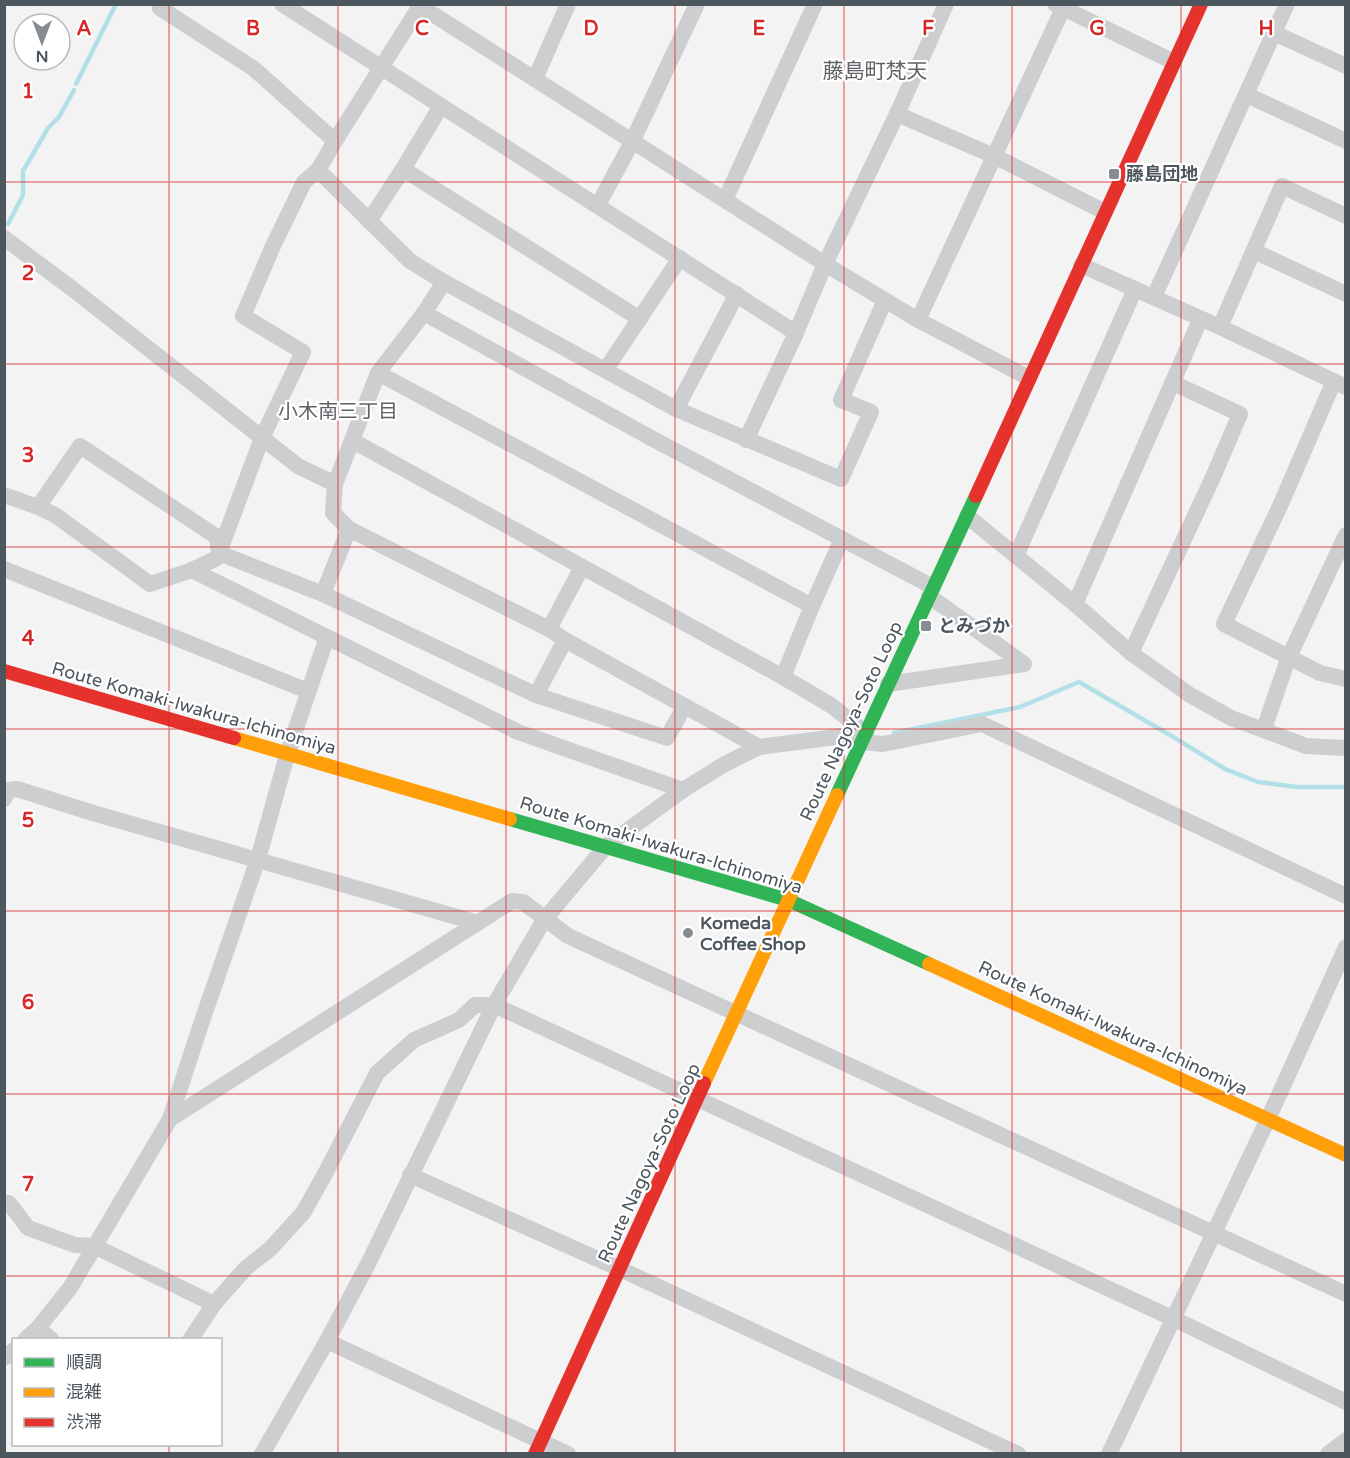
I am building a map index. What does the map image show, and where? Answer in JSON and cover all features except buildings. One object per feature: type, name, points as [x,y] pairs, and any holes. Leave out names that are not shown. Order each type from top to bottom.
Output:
[{"type":"main road","name":"Route Nagoya-Soto Loop","points":[[538,1447],[788,900],[968,516],[1201,4]]},
{"type":"main road","name":"Route Komaki-Iwakura-Ichinomiya","points":[[4,671],[788,900],[1346,1155]]},
{"type":"street","points":[[161,4],[160,8],[253,68],[335,141]]},
{"type":"street","points":[[282,4],[796,333]]},
{"type":"street","points":[[535,79],[568,4]]},
{"type":"street","points":[[598,205],[632,142],[697,4]]},
{"type":"street","points":[[725,200],[815,4]]},
{"type":"street","points":[[746,440],[946,4]]},
{"type":"street","points":[[1154,297],[1287,4]]},
{"type":"street","points":[[4,495],[55,515],[150,584],[192,570],[217,558],[262,438],[303,352],[243,315],[304,182],[318,170],[418,5],[446,12],[535,79],[825,264],[918,320],[1029,378]]},
{"type":"street","points":[[918,320],[1061,6],[1174,62]]},
{"type":"street","points":[[1274,33],[1346,66]]},
{"type":"street","points":[[1247,95],[1346,141]]},
{"type":"street","points":[[369,221],[404,170],[441,106]]},
{"type":"street","points":[[897,114],[994,156],[1105,212]]},
{"type":"street","points":[[318,170],[410,261],[444,282],[676,408],[841,480],[871,412],[842,400],[885,300]]},
{"type":"street","points":[[404,170],[640,318]]},
{"type":"street","points":[[1220,327],[1282,186],[1346,216]]},
{"type":"street","points":[[4,238],[298,466],[335,484]]},
{"type":"street","points":[[1254,251],[1346,294]]},
{"type":"street","points":[[606,369],[680,258]]},
{"type":"street","points":[[1081,265],[1340,384],[1224,624],[1288,659],[1320,673],[1345,678]]},
{"type":"street","points":[[444,282],[424,313],[378,373],[335,484],[333,513],[349,529],[549,629],[684,707],[759,747]]},
{"type":"street","points":[[1016,556],[1134,289]]},
{"type":"street","points":[[676,408],[737,294]]},
{"type":"street","points":[[424,313],[653,439],[842,539],[931,592],[1024,664],[888,684]]},
{"type":"street","points":[[1075,604],[1200,320]]},
{"type":"street","points":[[378,373],[812,606]]},
{"type":"street","points":[[1131,653],[1199,509],[1240,414],[1173,383]]},
{"type":"street","points":[[353,441],[783,677],[832,706],[864,738]]},
{"type":"street","points":[[38,507],[80,446],[217,537],[219,553]]},
{"type":"street","points":[[968,516],[1131,653],[1190,695],[1231,718],[1306,746],[1346,748]]},
{"type":"street","points":[[323,594],[349,529]]},
{"type":"street","points":[[1264,729],[1288,659],[1346,535]]},
{"type":"street","points":[[783,677],[842,539]]},
{"type":"street","points":[[219,553],[323,594],[536,695],[667,738],[684,707]]},
{"type":"street","points":[[549,629],[582,567]]},
{"type":"street","points":[[4,569],[308,691]]},
{"type":"street","points":[[192,570],[518,732],[683,790]]},
{"type":"street","points":[[31,1334],[70,1288],[170,1119],[258,859],[287,755],[327,637]]},
{"type":"street","points":[[536,695],[565,640]]},
{"type":"street","points":[[268,1452],[370,1260],[494,1005],[544,920],[606,846],[683,790],[723,765],[759,747],[864,738],[883,744],[982,724],[1346,896]]},
{"type":"street","points":[[4,799],[8,790],[17,789],[93,813],[478,923]]},
{"type":"street","points":[[170,1119],[512,901],[523,903],[568,936],[1346,1294]]},
{"type":"street","points":[[1109,1454],[1268,1119],[1346,947]]},
{"type":"street","points":[[191,1338],[214,1304],[246,1268],[270,1249],[303,1212],[377,1073],[414,1040],[459,1020],[475,1005],[494,1005],[1172,1318],[1346,1402]]},
{"type":"street","points":[[410,1175],[620,1269],[1018,1454]]},
{"type":"street","points":[[4,1202],[9,1203],[28,1228],[75,1245],[94,1246],[214,1304]]},
{"type":"street","points":[[327,1341],[538,1447],[568,1454]]},
{"type":"street","points":[[1328,1454],[1346,1440]]},
{"type":"waterway","points":[[76,84],[116,4]]},
{"type":"waterway","points":[[8,224],[23,195],[23,171],[74,90]]},
{"type":"waterway","points":[[894,733],[1020,707],[1079,682],[1225,769],[1258,782],[1297,787],[1346,787]]},
{"type":"traffic: fast","points":[[837,795],[976,496]]},
{"type":"traffic: fast","points":[[510,819],[788,900],[929,964]]},
{"type":"traffic: slow","points":[[234,738],[510,819]]},
{"type":"traffic: slow","points":[[704,1083],[837,795]]},
{"type":"traffic: slow","points":[[929,964],[1346,1155]]},
{"type":"traffic: jam","points":[[976,496],[1201,4]]},
{"type":"traffic: jam","points":[[4,671],[234,738]]},
{"type":"traffic: jam","points":[[535,1454],[704,1083]]},
{"type":"place","name":"藤島団地","points":[[1114,174]]},
{"type":"place","name":"とみづか","points":[[926,626]]},
{"type":"place","name":"Komeda Coffee Shop","points":[[688,933]]},
{"type":"district","name":"藤島町梵天","points":[[875,71]]},
{"type":"district","name":"小木南三丁目","points":[[338,411]]}]
